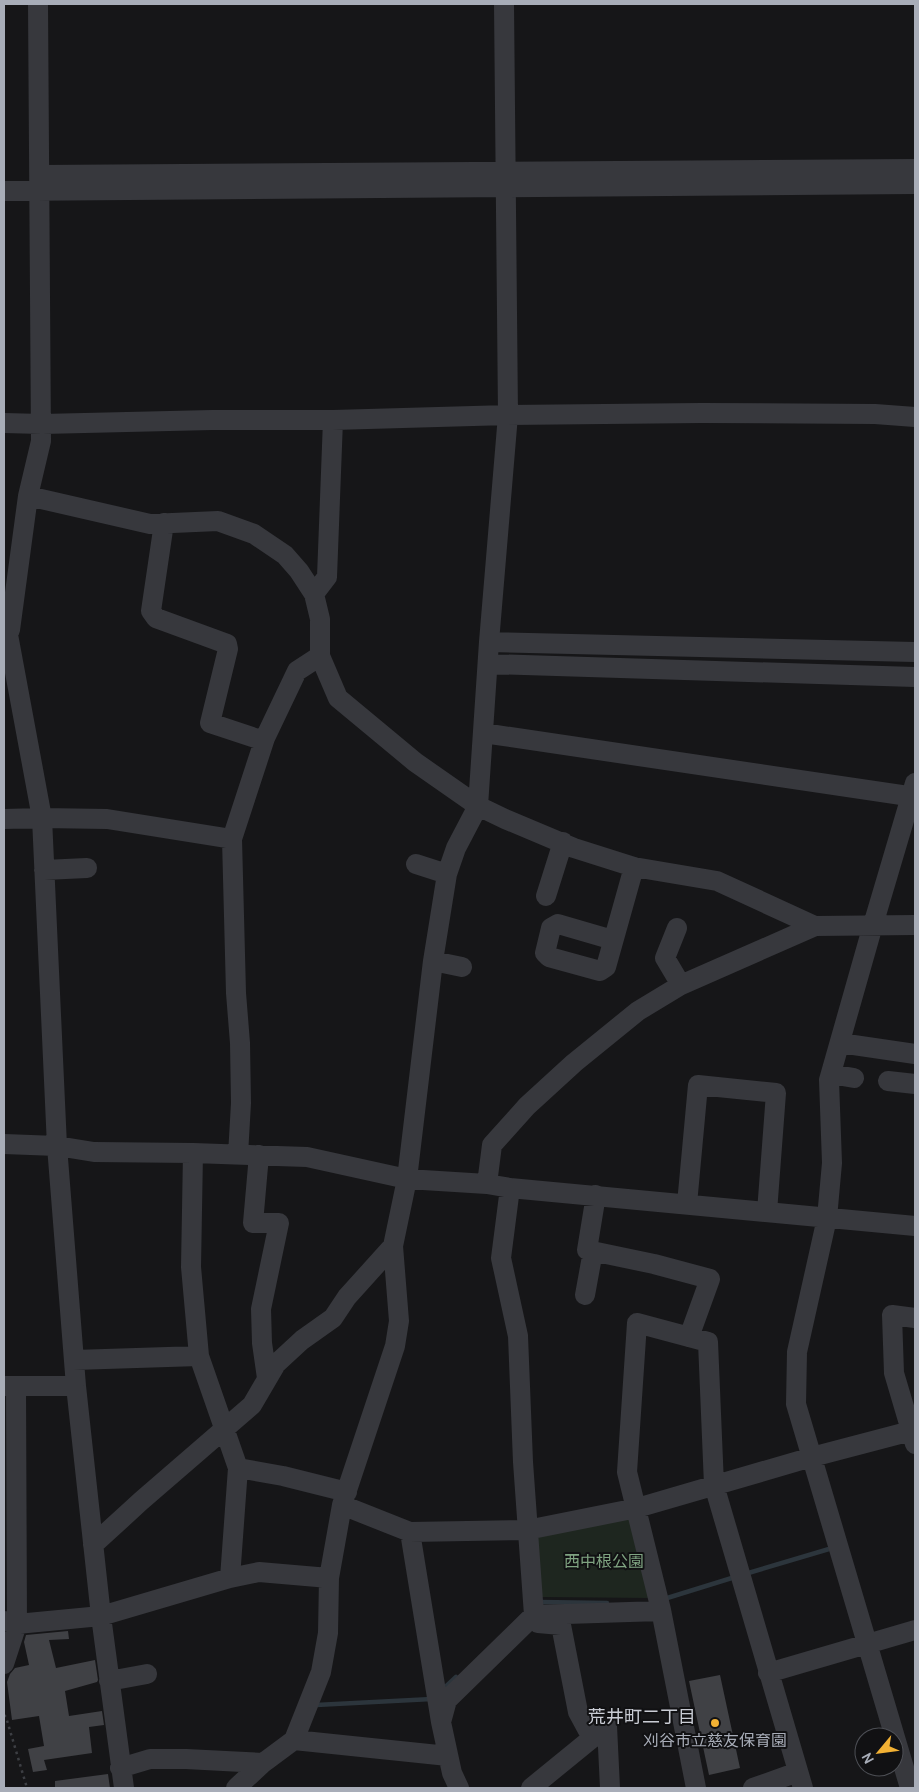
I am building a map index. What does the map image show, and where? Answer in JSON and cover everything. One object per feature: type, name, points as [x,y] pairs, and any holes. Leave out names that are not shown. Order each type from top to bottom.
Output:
[{"type":"street","points":[[9,637],[28,496],[41,441],[42,424],[38,4]]},
{"type":"street","points":[[236,1788],[263,1763],[294,1740],[321,1672],[328,1634],[329,1578],[345,1499],[395,1346],[399,1321],[393,1246],[408,1179],[433,961],[447,874],[456,848],[478,806],[489,642],[508,415],[504,4]]},
{"type":"street","points":[[4,191],[40,183],[505,179],[915,169]]},
{"type":"street","points":[[505,179],[915,184]]},
{"type":"street","points":[[4,423],[333,420],[508,415],[701,413],[875,414],[915,417]]},
{"type":"street","points":[[314,594],[327,577],[333,420]]},
{"type":"street","points":[[28,496],[150,524],[218,521],[254,534],[285,556],[299,571],[314,594],[320,619],[320,656],[338,698],[415,762],[478,806],[505,819],[634,867],[717,881],[815,926]]},
{"type":"street","points":[[164,523],[151,611],[156,618],[227,644],[228,649],[210,723],[264,741]]},
{"type":"street","points":[[4,613],[42,818],[57,1146],[76,1386],[101,1616],[124,1788]]},
{"type":"street","points":[[489,642],[915,652]]},
{"type":"street","points":[[238,1154],[241,1103],[240,1043],[236,993],[232,839],[264,741],[297,671],[320,656]]},
{"type":"street","points":[[488,664],[915,677]]},
{"type":"street","points":[[484,734],[914,793],[873,925],[829,1080],[832,1163],[827,1218],[797,1352],[796,1404],[910,1788]]},
{"type":"street","points":[[4,820],[42,818],[107,819],[232,839]]},
{"type":"street","points":[[546,896],[563,842]]},
{"type":"street","points":[[416,864],[447,874]]},
{"type":"street","points":[[613,940],[634,867]]},
{"type":"street","points":[[44,870],[86,868]]},
{"type":"street","points":[[487,1184],[492,1145],[527,1106],[574,1063],[638,1011],[681,985],[815,926],[915,925]]},
{"type":"street","points":[[677,928],[665,958],[681,985]]},
{"type":"street","points":[[433,961],[462,967]]},
{"type":"street","points":[[840,1043],[915,1054]]},
{"type":"street","points":[[831,1074],[854,1078]]},
{"type":"street","points":[[888,1081],[915,1084]]},
{"type":"street","points":[[687,1204],[698,1085],[776,1093],[767,1212]]},
{"type":"street","points":[[4,1144],[57,1146],[94,1152],[307,1157],[408,1179],[487,1184],[510,1188],[915,1226]]},
{"type":"street","points":[[193,1153],[191,1267],[198,1356],[238,1468],[230,1578]]},
{"type":"street","points":[[259,1155],[253,1223],[279,1223],[261,1309],[262,1343],[267,1378]]},
{"type":"street","points":[[510,1188],[501,1258],[518,1336],[532,1612]]},
{"type":"street","points":[[596,1195],[587,1250],[654,1264],[710,1280],[690,1337]]},
{"type":"street","points":[[94,1545],[141,1501],[252,1406],[276,1364],[302,1340],[333,1318],[346,1297],[393,1246]]},
{"type":"street","points":[[585,1295],[593,1252]]},
{"type":"street","points":[[238,1468],[282,1476],[345,1499],[410,1532],[527,1530],[637,1508],[812,1457],[913,1437],[894,1373],[892,1315],[915,1318]]},
{"type":"street","points":[[696,1788],[659,1604],[627,1472],[637,1323],[708,1342],[714,1486],[800,1780],[753,1788]]},
{"type":"street","points":[[74,1360],[198,1356]]},
{"type":"street","points":[[4,1664],[10,1622],[10,1386],[76,1386]]},
{"type":"street","points":[[410,1532],[439,1714],[452,1773],[459,1788]]},
{"type":"street","points":[[10,1622],[101,1616],[230,1578],[258,1572],[329,1578]]},
{"type":"street","points":[[439,1714],[447,1700],[532,1612],[659,1604]]},
{"type":"street","points":[[532,1612],[561,1625],[578,1712],[592,1738]]},
{"type":"street","points":[[768,1673],[915,1630]]},
{"type":"street","points":[[109,1681],[147,1674]]},
{"type":"street","points":[[530,1788],[606,1726],[610,1788]]},
{"type":"street","points":[[294,1740],[448,1756]]},
{"type":"street","points":[[120,1768],[150,1759],[263,1763]]},
{"type":"path","points":[[4,1715],[26,1788]]},
{"type":"green space","name":"西中根公園","points":[[633,1517],[650,1598],[540,1597],[535,1536]]},
{"type":"building","points":[[68,1631],[69,1639],[49,1640],[56,1668],[95,1660],[98,1680],[97,1682],[65,1691],[69,1716],[102,1711],[104,1725],[89,1727],[92,1753],[44,1760],[47,1770],[33,1772],[28,1749],[44,1746],[39,1716],[12,1720],[7,1682],[15,1668],[29,1665],[24,1642],[26,1635]]},
{"type":"building","points":[[720,1675],[740,1768],[709,1775],[689,1681]]},
{"type":"building","points":[[108,1774],[110,1788],[55,1788],[55,1781]]},
{"type":"waterway","points":[[745,1574],[829,1549]]},
{"type":"waterway","points":[[664,1599],[735,1577]]},
{"type":"waterway","points":[[540,1602],[607,1603]]},
{"type":"waterway","points":[[441,1691],[456,1677]]},
{"type":"waterway","points":[[316,1705],[432,1699]]},
{"type":"place","name":"刈谷市立慈友保育園","points":[[715,1723]]},
{"type":"district","name":"荒井町二丁目","points":[[642,1717]]}]
